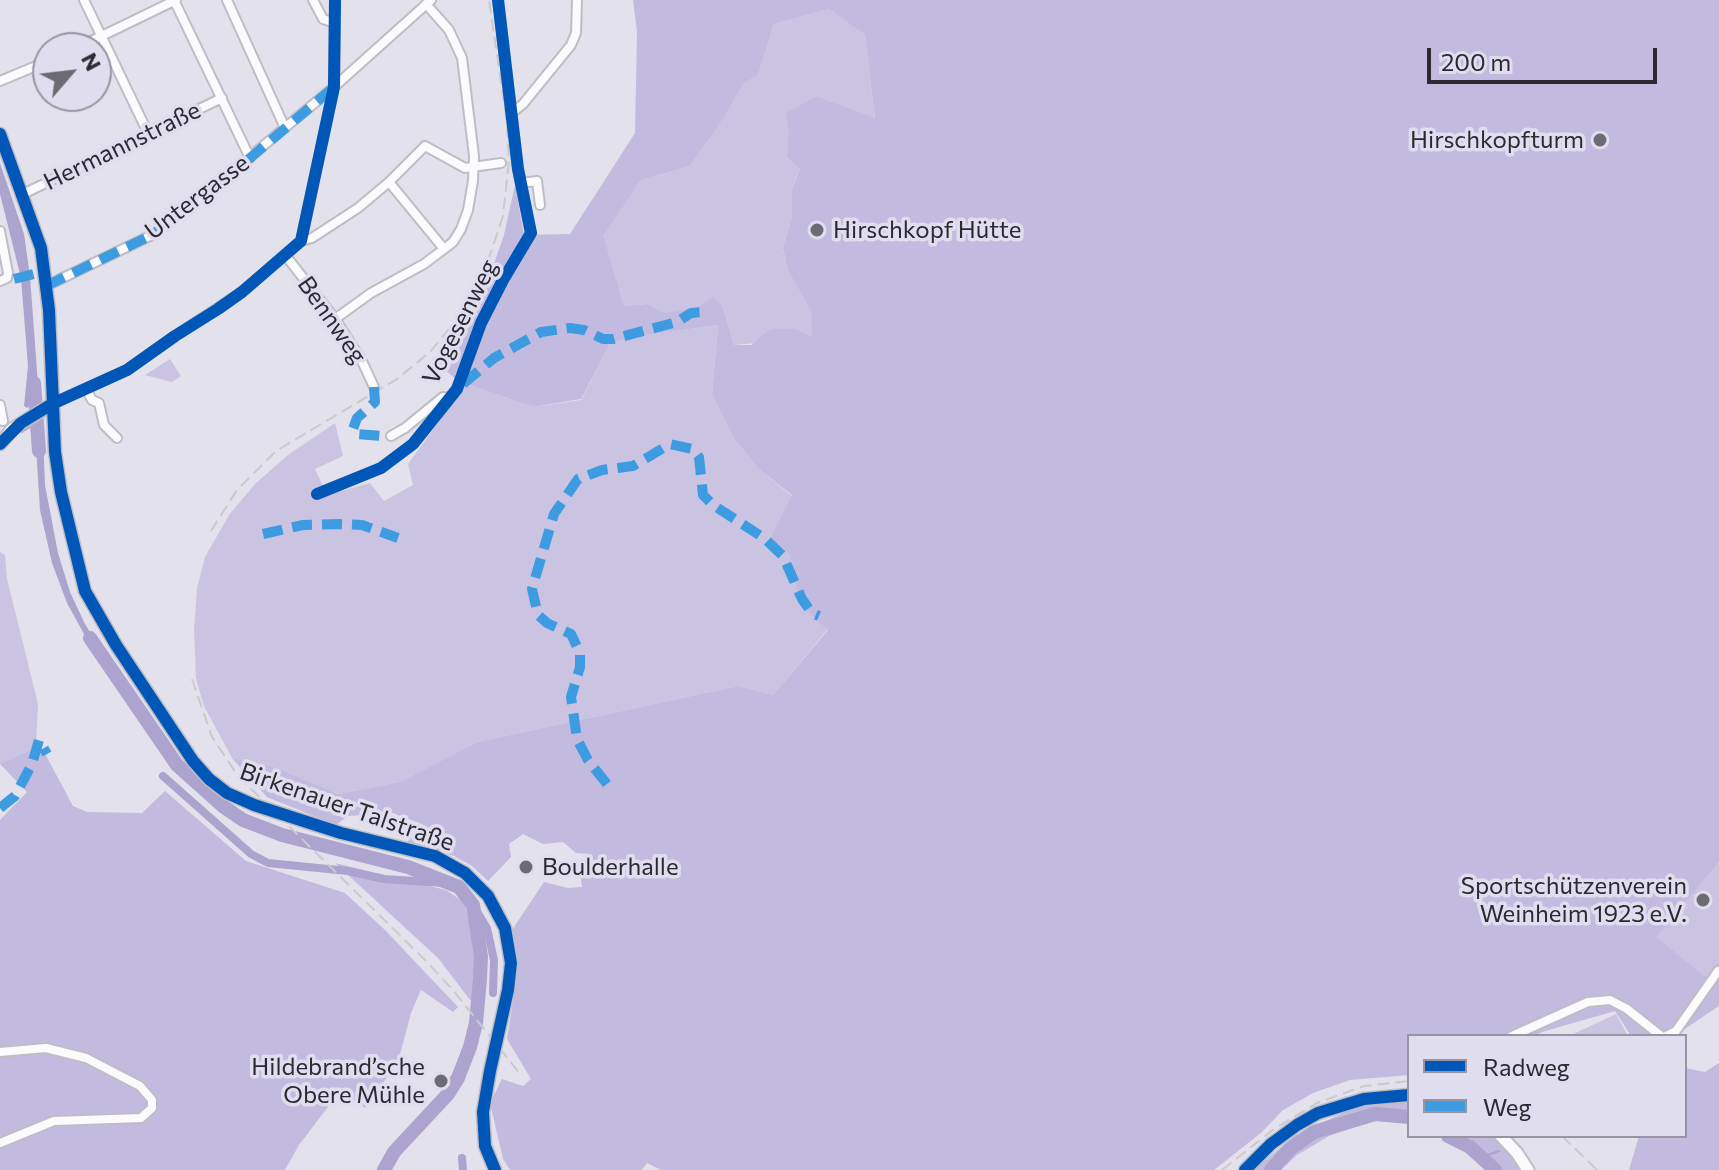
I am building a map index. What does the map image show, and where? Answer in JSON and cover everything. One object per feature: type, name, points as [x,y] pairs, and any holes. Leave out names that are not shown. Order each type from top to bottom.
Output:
[{"type":"main road","name":"Birkenauer Talstraße","points":[[0,134],[41,248],[46,286],[51,433],[61,492],[85,591],[193,761],[227,793],[341,833],[435,856],[477,882],[497,910],[505,928],[511,963],[483,1112],[485,1146],[495,1170]]},
{"type":"main road","points":[[0,444],[12,424],[50,405]]},
{"type":"main road","points":[[12,424],[39,424],[51,433]]},
{"type":"main road","points":[[1245,1170],[1271,1144],[1318,1113],[1364,1099],[1407,1095]]},
{"type":"main road","points":[[1505,1139],[1528,1170]]},
{"type":"street","points":[[84,0],[100,32]]},
{"type":"street","points":[[112,32],[175,0],[250,158]]},
{"type":"street","points":[[227,0],[285,128]]},
{"type":"street","points":[[313,0],[323,19],[335,23]]},
{"type":"street","points":[[301,241],[334,87],[335,0]]},
{"type":"street","points":[[498,0],[521,183],[537,181],[540,205]]},
{"type":"street","points":[[513,112],[571,45],[576,33],[577,0]]},
{"type":"street","points":[[335,319],[371,293],[424,264],[444,249],[453,242],[465,219],[474,167],[462,58],[449,30],[429,2]]},
{"type":"street","name":"Untergasse","points":[[46,286],[154,234],[250,158],[429,2]]},
{"type":"street","points":[[112,58],[148,133]]},
{"type":"street","points":[[0,81],[32,68]]},
{"type":"street","name":"Hermannstraße","points":[[23,194],[222,98]]},
{"type":"street","points":[[50,405],[127,370],[242,292],[301,241],[312,238],[347,216],[389,182],[425,146],[465,168],[501,163]]},
{"type":"street","points":[[389,182],[444,249]]},
{"type":"street","name":"Vogesenweg","points":[[317,494],[381,468],[413,444],[457,389],[481,323],[531,233],[521,183]]},
{"type":"street","points":[[0,231],[4,279]]},
{"type":"street","name":"Bennweg","points":[[286,256],[335,319],[361,359],[374,387]]},
{"type":"street","points":[[86,389],[92,400],[99,403],[104,425],[117,438]]},
{"type":"street","points":[[391,436],[443,397],[448,398]]},
{"type":"street","points":[[0,405],[12,424]]},
{"type":"street","points":[[1668,1034],[1676,1031],[1718,971]]},
{"type":"street","points":[[1516,1034],[1588,1002],[1610,1000],[1660,1034]]},
{"type":"street","points":[[0,1052],[46,1048],[86,1058],[140,1086],[152,1100],[152,1108],[141,1118],[54,1121],[0,1143]]},
{"type":"shaded area","points":[[633,0],[1719,0],[1719,862],[1657,937],[1705,977],[1719,961],[1719,1006],[1677,1034],[1630,1034],[1615,1011],[1538,1034],[1407,1034],[1407,1075],[1350,1080],[1313,1093],[1283,1110],[1262,1132],[1214,1170],[661,1170],[647,1163],[642,1170],[510,1170],[503,1159],[490,1103],[502,1079],[523,1086],[531,1079],[507,1039],[516,983],[517,954],[512,930],[544,882],[568,888],[582,887],[580,871],[592,863],[593,858],[590,854],[576,853],[563,842],[543,844],[523,834],[509,844],[511,857],[488,881],[472,866],[454,856],[407,842],[417,832],[435,841],[438,836],[424,825],[393,813],[348,816],[336,825],[267,797],[232,758],[275,767],[338,794],[400,782],[477,742],[738,686],[773,695],[828,630],[799,603],[790,554],[771,538],[792,495],[760,470],[734,439],[712,394],[718,325],[632,337],[610,344],[581,399],[533,407],[458,381],[432,359],[446,348],[483,295],[504,235],[515,185],[524,235],[570,234],[635,133],[637,32]],"holes":[[[829,9],[865,35],[875,118],[816,96],[785,113],[789,131],[787,157],[800,169],[792,189],[792,216],[783,249],[788,271],[811,311],[812,337],[795,329],[771,329],[751,345],[734,345],[723,307],[713,297],[697,308],[664,313],[648,304],[624,306],[603,236],[641,180],[690,166],[724,118],[743,84],[758,75],[774,24]]]},
{"type":"shaded area","points":[[829,9],[865,35],[875,119],[816,96],[785,113],[790,131],[787,157],[800,168],[792,189],[792,216],[783,250],[788,271],[811,311],[813,338],[734,345],[723,307],[664,313],[648,304],[624,306],[602,236],[641,180],[690,166],[724,118],[743,84],[758,75],[774,24]]},
{"type":"shaded area","points":[[0,163],[24,234],[30,276],[39,398],[27,408],[24,406],[28,366],[21,278],[0,194]]},
{"type":"shaded area","points":[[718,325],[712,394],[734,439],[760,470],[792,496],[790,553],[799,603],[828,629],[773,695],[738,686],[477,742],[400,782],[338,794],[275,767],[232,758],[204,706],[196,679],[194,630],[197,588],[205,557],[229,515],[255,484],[288,455],[335,423],[343,456],[315,469],[327,495],[370,483],[384,501],[413,485],[408,464],[440,420],[458,381],[533,407],[581,400],[610,344],[633,337]]},
{"type":"shaded area","points":[[170,359],[181,376],[172,382],[145,375]]},
{"type":"shaded area","points":[[35,432],[43,436],[45,485],[58,553],[70,592],[101,650],[95,654],[67,603],[52,563],[40,510]]},
{"type":"shaded area","points":[[0,552],[5,555],[7,579],[38,704],[36,747],[0,764]]},
{"type":"shaded area","points":[[36,747],[42,748],[73,806],[87,812],[142,813],[165,791],[246,861],[345,893],[458,1007],[453,1012],[421,990],[411,1013],[398,1062],[365,1108],[340,1091],[299,1145],[285,1170],[0,1170],[0,820],[27,792],[0,764]]},
{"type":"shaded area","name":"Sportschützenverein Weinheim 1923 e.V.","points":[[1719,862],[1719,961],[1705,978],[1657,937]]},
{"type":"shaded area","points":[[335,863],[446,890],[465,903],[476,955],[474,1005],[438,958]]},
{"type":"shaded area","points":[[1616,1014],[1627,1034],[1573,1034]]},
{"type":"shaded area","points":[[1719,1063],[1719,1170],[1629,1170],[1638,1138],[1687,1138],[1687,1068],[1705,1072]]},
{"type":"shaded area","points":[[1379,1101],[1407,1102],[1407,1118],[1379,1119],[1329,1136],[1297,1155],[1281,1170],[1254,1170],[1294,1136],[1360,1105]]},
{"type":"shaded area","points":[[1469,1138],[1494,1138],[1512,1154],[1522,1170],[1497,1170],[1491,1159]]},
{"type":"waterway","points":[[34,383],[39,451]]},
{"type":"waterway","points":[[22,432],[36,423]]},
{"type":"waterway","points":[[90,638],[177,765],[224,807],[243,820],[282,835],[408,867],[459,887],[473,905],[481,956],[476,1023],[470,1047],[448,1094],[394,1152],[384,1170]]},
{"type":"waterway","points":[[163,776],[251,854],[268,863],[348,871],[384,879],[445,883]]},
{"type":"waterway","points":[[473,905],[487,928],[494,960],[493,993]]},
{"type":"waterway","points":[[1271,1170],[1291,1148],[1314,1132],[1375,1114],[1407,1117]]},
{"type":"waterway","points":[[1452,1138],[1470,1147],[1495,1170]]},
{"type":"waterway","points":[[1482,1157],[1499,1151]]},
{"type":"waterway","points":[[462,1158],[463,1170]]},
{"type":"railway","points":[[211,531],[237,490],[276,451],[397,379],[430,352],[459,317],[482,279],[503,216],[509,161],[507,124],[489,0]]},
{"type":"railway","points":[[192,679],[212,737],[238,776],[427,962],[521,1075]]},
{"type":"railway","points":[[1222,1170],[1274,1129],[1317,1103],[1364,1086],[1407,1081]]},
{"type":"railway","points":[[1564,1138],[1597,1170]]},
{"type":"marked path","points":[[46,286],[154,234],[334,87]]},
{"type":"marked path","points":[[14,279],[34,274]]},
{"type":"marked path","points":[[463,384],[494,358],[541,332],[570,328],[584,330],[603,339],[613,339],[677,322],[691,313],[704,312]]},
{"type":"marked path","points":[[374,387],[375,402],[357,418],[353,429],[356,434],[382,436]]},
{"type":"marked path","points":[[607,784],[588,760],[577,739],[571,697],[580,667],[580,653],[571,634],[547,623],[538,615],[532,589],[554,514],[578,479],[602,470],[633,466],[670,444],[693,449],[699,457],[703,495],[713,505],[764,538],[783,556],[802,599],[812,613],[819,616]]},
{"type":"marked path","points":[[263,534],[303,525],[339,524],[362,525],[398,538]]},
{"type":"marked path","points":[[0,808],[15,796],[32,764],[39,740],[47,754]]},
{"type":"cycle path","points":[[0,444],[21,423],[52,404],[127,370],[218,309],[301,241],[334,87],[335,0]]},
{"type":"cycle path","points":[[317,494],[381,468],[413,444],[457,389],[481,323],[531,233],[518,169],[498,0]]},
{"type":"cycle path","points":[[0,134],[41,248],[49,310],[55,452],[61,492],[85,591],[116,645],[193,761],[227,793],[341,833],[435,856],[465,873],[488,896],[505,928],[511,963],[483,1112],[485,1146],[495,1170]]},
{"type":"cycle path","points":[[1245,1170],[1271,1144],[1318,1113],[1364,1099],[1407,1095]]},
{"type":"place","name":"Hirschkopfturm","points":[[1600,140]]},
{"type":"place","name":"Hirschkopf Hütte","points":[[817,230]]},
{"type":"place","name":"Boulderhalle","points":[[526,867]]},
{"type":"place","name":"Sportschützenverein Weinheim 1923 e.V.","points":[[1703,900]]},
{"type":"place","name":"Hildebrand’sche Obere Mühle","points":[[441,1081]]}]
